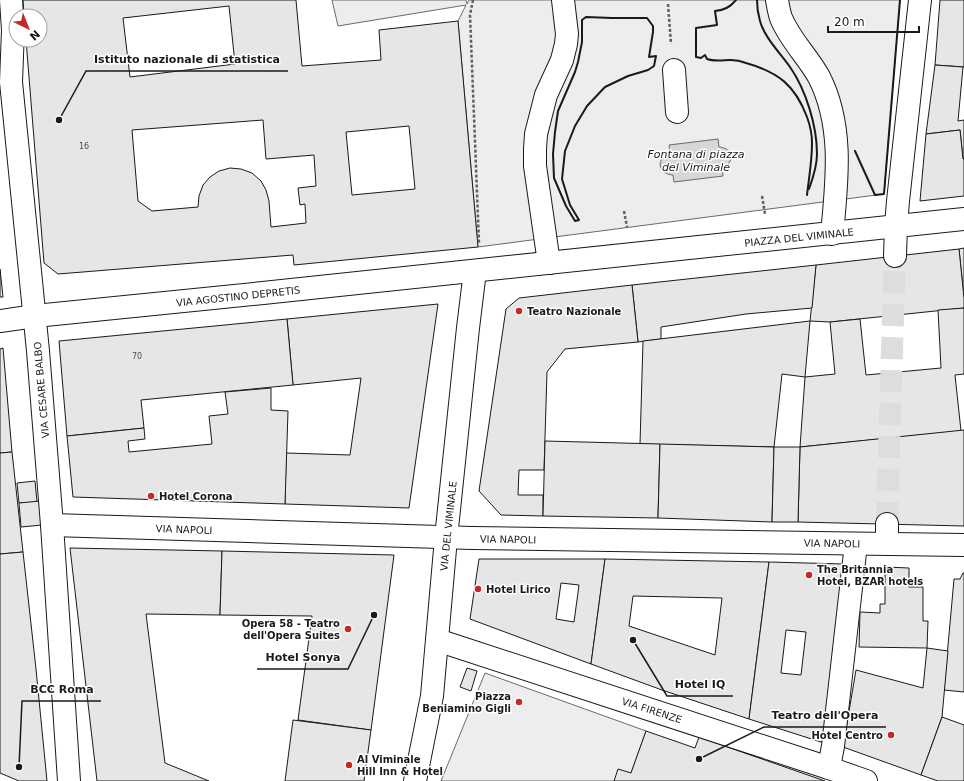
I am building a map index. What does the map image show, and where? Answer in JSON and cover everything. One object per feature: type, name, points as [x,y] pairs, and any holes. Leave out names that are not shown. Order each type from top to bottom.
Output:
[{"type":"street","name":"VIA CESARE BALBO","points":[[11,0],[13,30],[11,82],[35,316],[52,525],[69,781]]},
{"type":"street","points":[[549,263],[535,166],[535,149],[536,134],[546,95],[562,60],[566,44],[567,34],[563,0]]},
{"type":"street","points":[[777,0],[782,18],[790,34],[819,77],[833,117],[838,156],[832,234]]},
{"type":"street","points":[[896,256],[896,226],[920,0]]},
{"type":"street","points":[[674,70],[677,112]]},
{"type":"street","points":[[896,226],[964,220]]},
{"type":"street","name":"PIAZZA DEL VIMINALE","points":[[476,271],[896,226]]},
{"type":"street","name":"VIA AGOSTINO DEPRETIS","points":[[0,321],[35,316],[476,271]]},
{"type":"street","name":"VIA DEL VIMINALE","points":[[415,781],[432,696],[446,538],[468,328],[476,271]]},
{"type":"street","name":"VIA NAPOLI","points":[[52,525],[446,538],[856,544],[887,534],[964,545]]},
{"type":"street","points":[[829,768],[834,746],[856,544]]},
{"type":"street","name":"VIA FIRENZE","points":[[437,640],[866,781]]},
{"type":"path","points":[[473,0],[470,15],[479,250],[476,271]]},
{"type":"path","points":[[668,4],[671,36]]},
{"type":"path","points":[[762,196],[765,216]]},
{"type":"path","points":[[624,211],[628,230]]},
{"type":"shaded area","points":[[332,0],[466,0],[467,4],[469,0],[900,0],[884,194],[478,247],[458,21],[466,5],[338,26]]},
{"type":"shaded area","name":"Piazza Beniamino Gigli","points":[[485,673],[646,731],[631,773],[614,781],[441,781]]},
{"type":"water","name":"Fontana di piazza del Viminale","points":[[718,139],[719,147],[728,150],[731,156],[729,163],[722,168],[723,176],[674,182],[673,175],[664,172],[661,169],[660,165],[662,158],[670,153],[669,145]]},
{"type":"building","points":[[23,0],[296,0],[302,66],[381,60],[379,30],[458,21],[478,247],[294,265],[293,255],[58,274],[44,263],[27,48],[48,48],[48,8],[24,8]],"holes":[[[229,6],[235,64],[130,77],[123,18]],[[263,120],[266,159],[314,155],[316,186],[298,188],[300,205],[305,204],[306,223],[271,227],[269,201],[266,190],[261,181],[252,173],[241,169],[230,168],[219,171],[210,177],[203,185],[199,196],[198,207],[152,211],[138,201],[132,130]],[[409,126],[415,189],[352,195],[346,132]]]},
{"type":"building","points":[[940,0],[964,0],[964,67],[935,65]]},
{"type":"building","points":[[935,65],[963,67],[958,121],[964,120],[964,159],[960,130],[926,134]]},
{"type":"building","points":[[960,130],[964,159],[964,196],[920,201],[926,134]]},
{"type":"building","points":[[964,248],[964,298],[959,249]]},
{"type":"building","points":[[959,249],[964,308],[830,322],[810,321],[816,265]]},
{"type":"building","points":[[816,265],[812,308],[746,314],[661,327],[661,339],[638,342],[632,285]]},
{"type":"building","points":[[0,269],[3,297],[0,297]]},
{"type":"building","points":[[632,285],[638,342],[565,349],[547,372],[544,470],[519,470],[518,495],[543,495],[543,516],[501,515],[479,491],[506,309],[519,298]]},
{"type":"building","points":[[438,304],[409,508],[285,504],[286,453],[350,455],[361,378],[293,385],[287,319]]},
{"type":"building","points":[[964,308],[964,374],[955,375],[961,431],[800,447],[805,377],[835,374],[830,322],[860,319],[866,375],[941,368],[938,310]]},
{"type":"building","points":[[287,319],[293,385],[141,400],[144,428],[67,436],[59,341]]},
{"type":"building","points":[[810,321],[805,377],[782,374],[774,447],[640,444],[643,341]]},
{"type":"building","points":[[3,348],[12,452],[0,453],[0,349]]},
{"type":"building","points":[[271,388],[271,410],[288,411],[285,504],[73,497],[67,436],[144,428],[145,439],[128,441],[129,452],[212,444],[209,416],[228,414],[225,392]]},
{"type":"building","points":[[964,430],[964,526],[798,522],[800,447]]},
{"type":"building","points":[[545,441],[660,444],[658,518],[543,516]]},
{"type":"building","points":[[660,444],[774,447],[772,522],[658,518]]},
{"type":"building","points":[[774,447],[800,447],[798,522],[772,522]]},
{"type":"building","points":[[12,452],[23,552],[0,554],[0,453]]},
{"type":"building","points":[[35,481],[37,502],[19,503],[17,483]]},
{"type":"building","points":[[40,501],[42,525],[21,527],[19,503]]},
{"type":"building","points":[[70,548],[222,551],[220,615],[146,614],[165,763],[209,781],[97,781]]},
{"type":"building","points":[[222,551],[394,555],[371,730],[298,720],[312,616],[220,615]]},
{"type":"building","points":[[23,552],[47,781],[19,781],[0,773],[0,554]]},
{"type":"building","points":[[479,559],[605,559],[591,664],[470,619]],"holes":[[[561,583],[579,585],[574,622],[556,619]]]},
{"type":"building","points":[[605,559],[769,562],[749,719],[662,690],[591,664]],"holes":[[[633,596],[722,598],[715,655],[629,626]]]},
{"type":"building","points":[[769,562],[844,564],[824,743],[749,719]],"holes":[[[786,630],[806,632],[801,675],[781,673]]]},
{"type":"building","points":[[885,567],[909,568],[909,587],[923,587],[923,621],[928,621],[927,648],[859,647],[860,612],[880,613],[880,604],[885,604]]},
{"type":"building","points":[[963,573],[964,692],[944,690],[954,579],[960,579]]},
{"type":"building","points":[[927,648],[948,651],[942,717],[921,775],[843,747],[856,670],[923,688]]},
{"type":"building","points":[[467,668],[477,671],[471,691],[460,687]]},
{"type":"building","points":[[942,717],[964,725],[964,781],[938,781],[921,775]]},
{"type":"building","points":[[293,720],[371,730],[364,781],[285,781]]},
{"type":"building","points":[[646,731],[695,748],[699,737],[825,781],[614,781],[618,769],[631,773]]},
{"type":"tunnel","points":[[887,524],[895,256]]},
{"type":"wall","points":[[736,0],[727,8],[715,11],[717,25],[696,28],[696,57],[701,58],[705,55],[707,59],[716,61],[737,60],[767,71],[784,81],[791,88],[802,106],[808,120],[811,133],[812,156],[807,195]]},
{"type":"wall","points":[[757,0],[758,13],[762,27],[796,76],[810,109],[815,132],[817,158],[816,167],[809,189]]},
{"type":"wall","points":[[855,151],[875,195],[884,194],[900,0]]},
{"type":"wall","points":[[586,17],[647,18],[653,26],[649,57],[656,56],[654,66],[648,70],[628,76],[605,87],[587,106],[575,126],[565,151],[562,179],[570,205],[579,220],[575,221],[566,206],[554,178],[553,154],[558,111],[578,62],[582,42],[582,20],[586,17]]},
{"type":"place","name":"Istituto nazionale di statistica","points":[[59,120]]},
{"type":"place","name":"Teatro Nazionale","points":[[519,311]]},
{"type":"place","name":"Hotel Corona","points":[[151,496]]},
{"type":"place","name":"The Britannia Hotel, BZAR hotels","points":[[809,575]]},
{"type":"place","name":"Hotel Lirico","points":[[478,589]]},
{"type":"place","name":"Hotel Sonya","points":[[374,615]]},
{"type":"place","name":"Opera 58 - Teatro dell'Opera Suites","points":[[348,629]]},
{"type":"place","name":"Hotel IQ","points":[[633,640]]},
{"type":"place","name":"Piazza Beniamino Gigli","points":[[519,702]]},
{"type":"place","name":"Hotel Centro","points":[[891,735]]},
{"type":"place","name":"Teatro dell'Opera","points":[[699,759]]},
{"type":"place","name":"Al Viminale Hill Inn & Hotel","points":[[349,765]]},
{"type":"place","name":"BCC Roma","points":[[19,767]]}]
